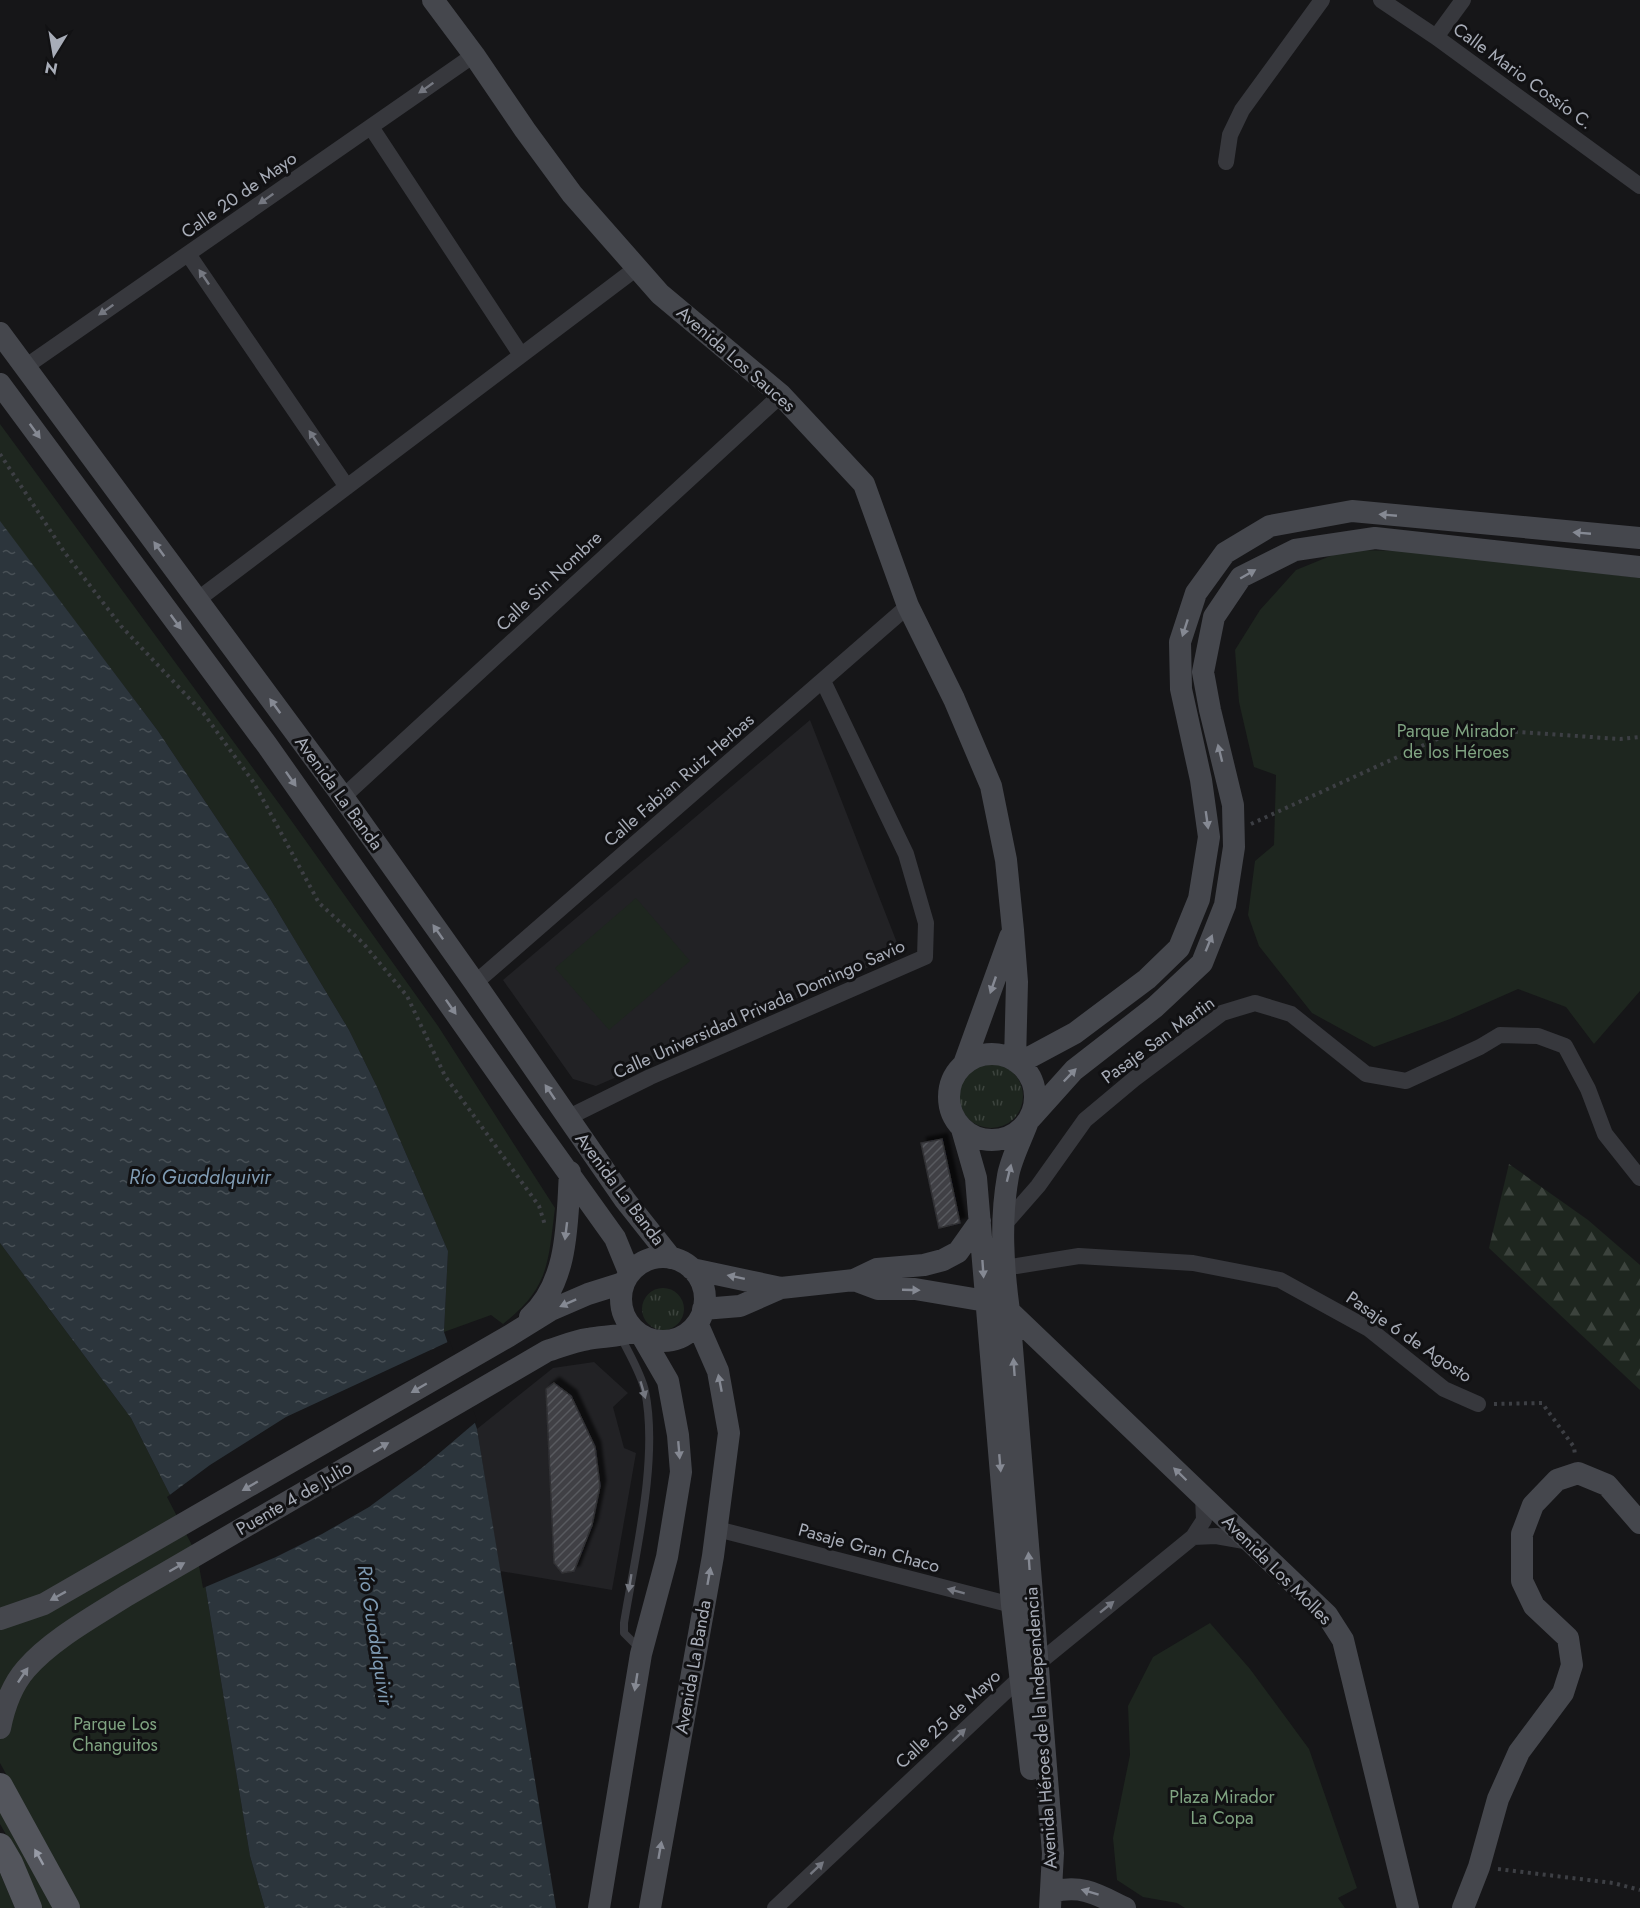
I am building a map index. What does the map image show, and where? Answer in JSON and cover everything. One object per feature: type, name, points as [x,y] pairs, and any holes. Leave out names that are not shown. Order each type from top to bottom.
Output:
[{"type":"main road","points":[[0,1786],[67,1908]]},
{"type":"main road","points":[[0,1846],[10,1863],[29,1908]]},
{"type":"street","name":"Avenida Los Sauces","points":[[433,0],[573,194],[660,294],[781,394],[864,484],[908,606],[954,699],[991,786],[1006,860],[1013,930],[1017,982],[1017,1062]]},
{"type":"street","points":[[1226,162],[1230,135],[1242,110],[1322,0]]},
{"type":"street","name":"Calle Mario Cossío C.","points":[[1381,0],[1436,37],[1640,186]]},
{"type":"street","points":[[1436,37],[1463,0]]},
{"type":"street","name":"Calle 20 de Mayo","points":[[25,366],[474,55]]},
{"type":"street","points":[[371,127],[521,355]]},
{"type":"street","points":[[188,254],[347,487]]},
{"type":"street","points":[[197,600],[638,267]]},
{"type":"street","name":"Avenida La Banda","points":[[0,333],[343,797],[625,1200],[671,1258]]},
{"type":"street","name":"Avenida La Banda","points":[[0,384],[267,746],[532,1122],[570,1172],[615,1238],[626,1278]]},
{"type":"street","name":"Calle Sin Nombre","points":[[343,797],[781,394]]},
{"type":"street","points":[[1017,1062],[1075,1033],[1147,979],[1179,948],[1199,899],[1209,837],[1201,780],[1181,688],[1180,642],[1196,593],[1225,554],[1270,526],[1352,511],[1640,538]]},
{"type":"street","name":"Avenida Héroes de la Independencia","points":[[1028,1671],[1012,1605],[1001,1303],[1004,1268],[1003,1226],[1008,1174],[1028,1121],[1074,1070],[1155,1008],[1202,963],[1225,905],[1234,847],[1233,805],[1203,672],[1214,617],[1241,577],[1294,550],[1375,538],[1640,567]]},
{"type":"street","name":"Calle Fabian Ruiz Herbas","points":[[475,983],[908,606]]},
{"type":"street","name":"Calle Universidad Privada Domingo Savio","points":[[567,1118],[650,1077],[925,957],[926,923],[906,854],[823,681]]},
{"type":"street","name":"Avenida Los Sauces","points":[[964,1064],[1013,930]]},
{"type":"street","name":"Pasaje San Martin","points":[[1003,1226],[1038,1186],[1085,1120],[1134,1078],[1222,1013],[1255,1003],[1291,1014],[1366,1074],[1406,1081],[1480,1047],[1500,1035],[1538,1036],[1564,1046],[1588,1089],[1605,1134],[1640,1178]]},
{"type":"street","points":[[989,1054],[1003,1055],[1017,1062],[1029,1074],[1035,1089],[1035,1104],[1028,1121],[1010,1137],[988,1141],[974,1137],[962,1129],[953,1117],[949,1095],[955,1075],[964,1064],[976,1057],[989,1054]]},
{"type":"street","name":"Avenida Héroes de la Independencia","points":[[962,1129],[976,1178],[980,1221],[1001,1303],[1028,1671],[1053,1853],[1051,1900]]},
{"type":"street","points":[[509,1336],[534,1314],[549,1293],[556,1276],[567,1233],[570,1172]]},
{"type":"street","points":[[700,1316],[740,1306],[781,1288],[854,1280],[877,1269],[924,1265],[943,1260],[958,1252],[980,1221]]},
{"type":"street","name":"Pasaje 6 de Agosto","points":[[1004,1268],[1079,1256],[1193,1263],[1280,1280],[1369,1329],[1444,1389],[1478,1404]]},
{"type":"street","points":[[599,1908],[642,1650],[668,1557],[681,1472],[678,1435],[668,1381],[633,1334],[622,1312],[620,1298],[626,1278],[638,1265],[648,1259],[659,1257],[682,1262],[692,1269],[781,1288]]},
{"type":"street","points":[[633,1334],[666,1341],[684,1335],[700,1316],[703,1288],[692,1269]]},
{"type":"street","name":"Puente 4 de Julio","points":[[0,1619],[44,1604],[551,1310],[626,1278]]},
{"type":"street","points":[[854,1280],[878,1289],[915,1289],[1001,1303]]},
{"type":"street","name":"Avenida Los Molles","points":[[1001,1303],[1327,1615],[1343,1640],[1408,1908]]},
{"type":"street","name":"Avenida La Banda","points":[[650,1908],[717,1528],[729,1433],[718,1371],[700,1316]]},
{"type":"street","name":"Puente 4 de Julio","points":[[0,1728],[5,1707],[25,1670],[62,1637],[126,1596],[547,1351],[585,1339],[633,1334]]},
{"type":"street","points":[[1463,1908],[1479,1867],[1498,1799],[1519,1752],[1563,1693],[1572,1665],[1568,1638],[1534,1606],[1521,1581],[1522,1534],[1533,1505],[1557,1480],[1578,1473],[1607,1485],[1640,1523]]},
{"type":"street","points":[[1193,1537],[1204,1520],[1203,1496]]},
{"type":"street","name":"Pasaje Gran Chaco","points":[[717,1528],[1012,1605]]},
{"type":"street","points":[[1193,1537],[1204,1535],[1227,1537],[1253,1543]]},
{"type":"street","name":"Calle 25 de Mayo","points":[[775,1908],[1028,1671],[1193,1537]]},
{"type":"street","points":[[1051,1900],[1068,1887],[1091,1891],[1125,1908]]},
{"type":"lane","points":[[633,1334],[648,1408],[647,1475],[624,1633],[642,1650]]},
{"type":"path","points":[[0,454],[64,553],[121,626],[204,714],[254,783],[319,903],[363,943],[407,996],[445,1076],[539,1206],[545,1227]]},
{"type":"path","points":[[1234,832],[1461,728],[1620,739],[1640,737]]},
{"type":"path","points":[[1478,1404],[1542,1403],[1574,1447],[1578,1473]]},
{"type":"path","points":[[1479,1867],[1613,1883],[1640,1890]]},
{"type":"shaded area","points":[[810,720],[901,953],[596,1086],[573,1079],[503,980]]},
{"type":"shaded area","points":[[594,1362],[628,1393],[613,1407],[624,1448],[636,1453],[612,1590],[500,1571],[477,1429],[553,1368]]},
{"type":"green space","points":[[0,424],[283,809],[438,1026],[555,1208],[544,1274],[530,1299],[503,1324],[491,1315],[444,1332],[448,1251],[378,1089],[349,1030],[269,897],[158,731],[0,522]]},
{"type":"green space","name":"Parque Mirador de los Héroes","points":[[1345,550],[1419,551],[1640,578],[1640,991],[1594,1044],[1566,1007],[1518,989],[1450,1019],[1374,1047],[1312,1013],[1259,946],[1248,915],[1255,861],[1274,845],[1276,775],[1254,767],[1239,702],[1235,650],[1260,610],[1296,570]]},
{"type":"green space","points":[[636,898],[690,961],[609,1030],[555,968]]},
{"type":"green space","points":[[991,1064],[1009,1070],[1017,1078],[1023,1096],[1017,1114],[1009,1122],[991,1128],[973,1122],[965,1114],[959,1096],[965,1078],[973,1070]]},
{"type":"green space","points":[[1509,1164],[1588,1220],[1640,1265],[1640,1390],[1489,1248]]},
{"type":"green space","name":"Parque Los Changuitos","points":[[0,1243],[131,1418],[200,1554],[250,1856],[265,1908],[80,1908],[0,1763]]},
{"type":"green space","points":[[663,1288],[678,1294],[684,1309],[678,1324],[663,1330],[648,1324],[642,1309],[648,1294]]},
{"type":"green space","name":"Plaza Mirador La Copa","points":[[1210,1623],[1250,1669],[1309,1749],[1357,1888],[1338,1898],[1345,1908],[1185,1908],[1177,1903],[1143,1897],[1117,1880],[1113,1838],[1130,1755],[1128,1706],[1153,1657]]},
{"type":"green space","points":[[0,1803],[60,1908],[41,1908],[22,1862],[0,1824]]},
{"type":"green space","points":[[0,1873],[15,1908],[0,1908]]},
{"type":"water","name":"Río Guadalquivir","points":[[0,521],[158,731],[269,897],[349,1030],[378,1089],[448,1251],[444,1332],[477,1429],[556,1908],[265,1908],[250,1856],[200,1554],[131,1418],[0,1243]]},
{"type":"pier","points":[[450,1341],[477,1421],[423,1467],[369,1507],[276,1557],[203,1588],[197,1555],[167,1497],[210,1465],[286,1417]]},
{"type":"building","points":[[942,1139],[960,1223],[939,1228],[921,1143]]},
{"type":"building","points":[[554,1383],[571,1396],[595,1447],[600,1486],[592,1525],[574,1571],[562,1573],[554,1563],[546,1389]]}]
